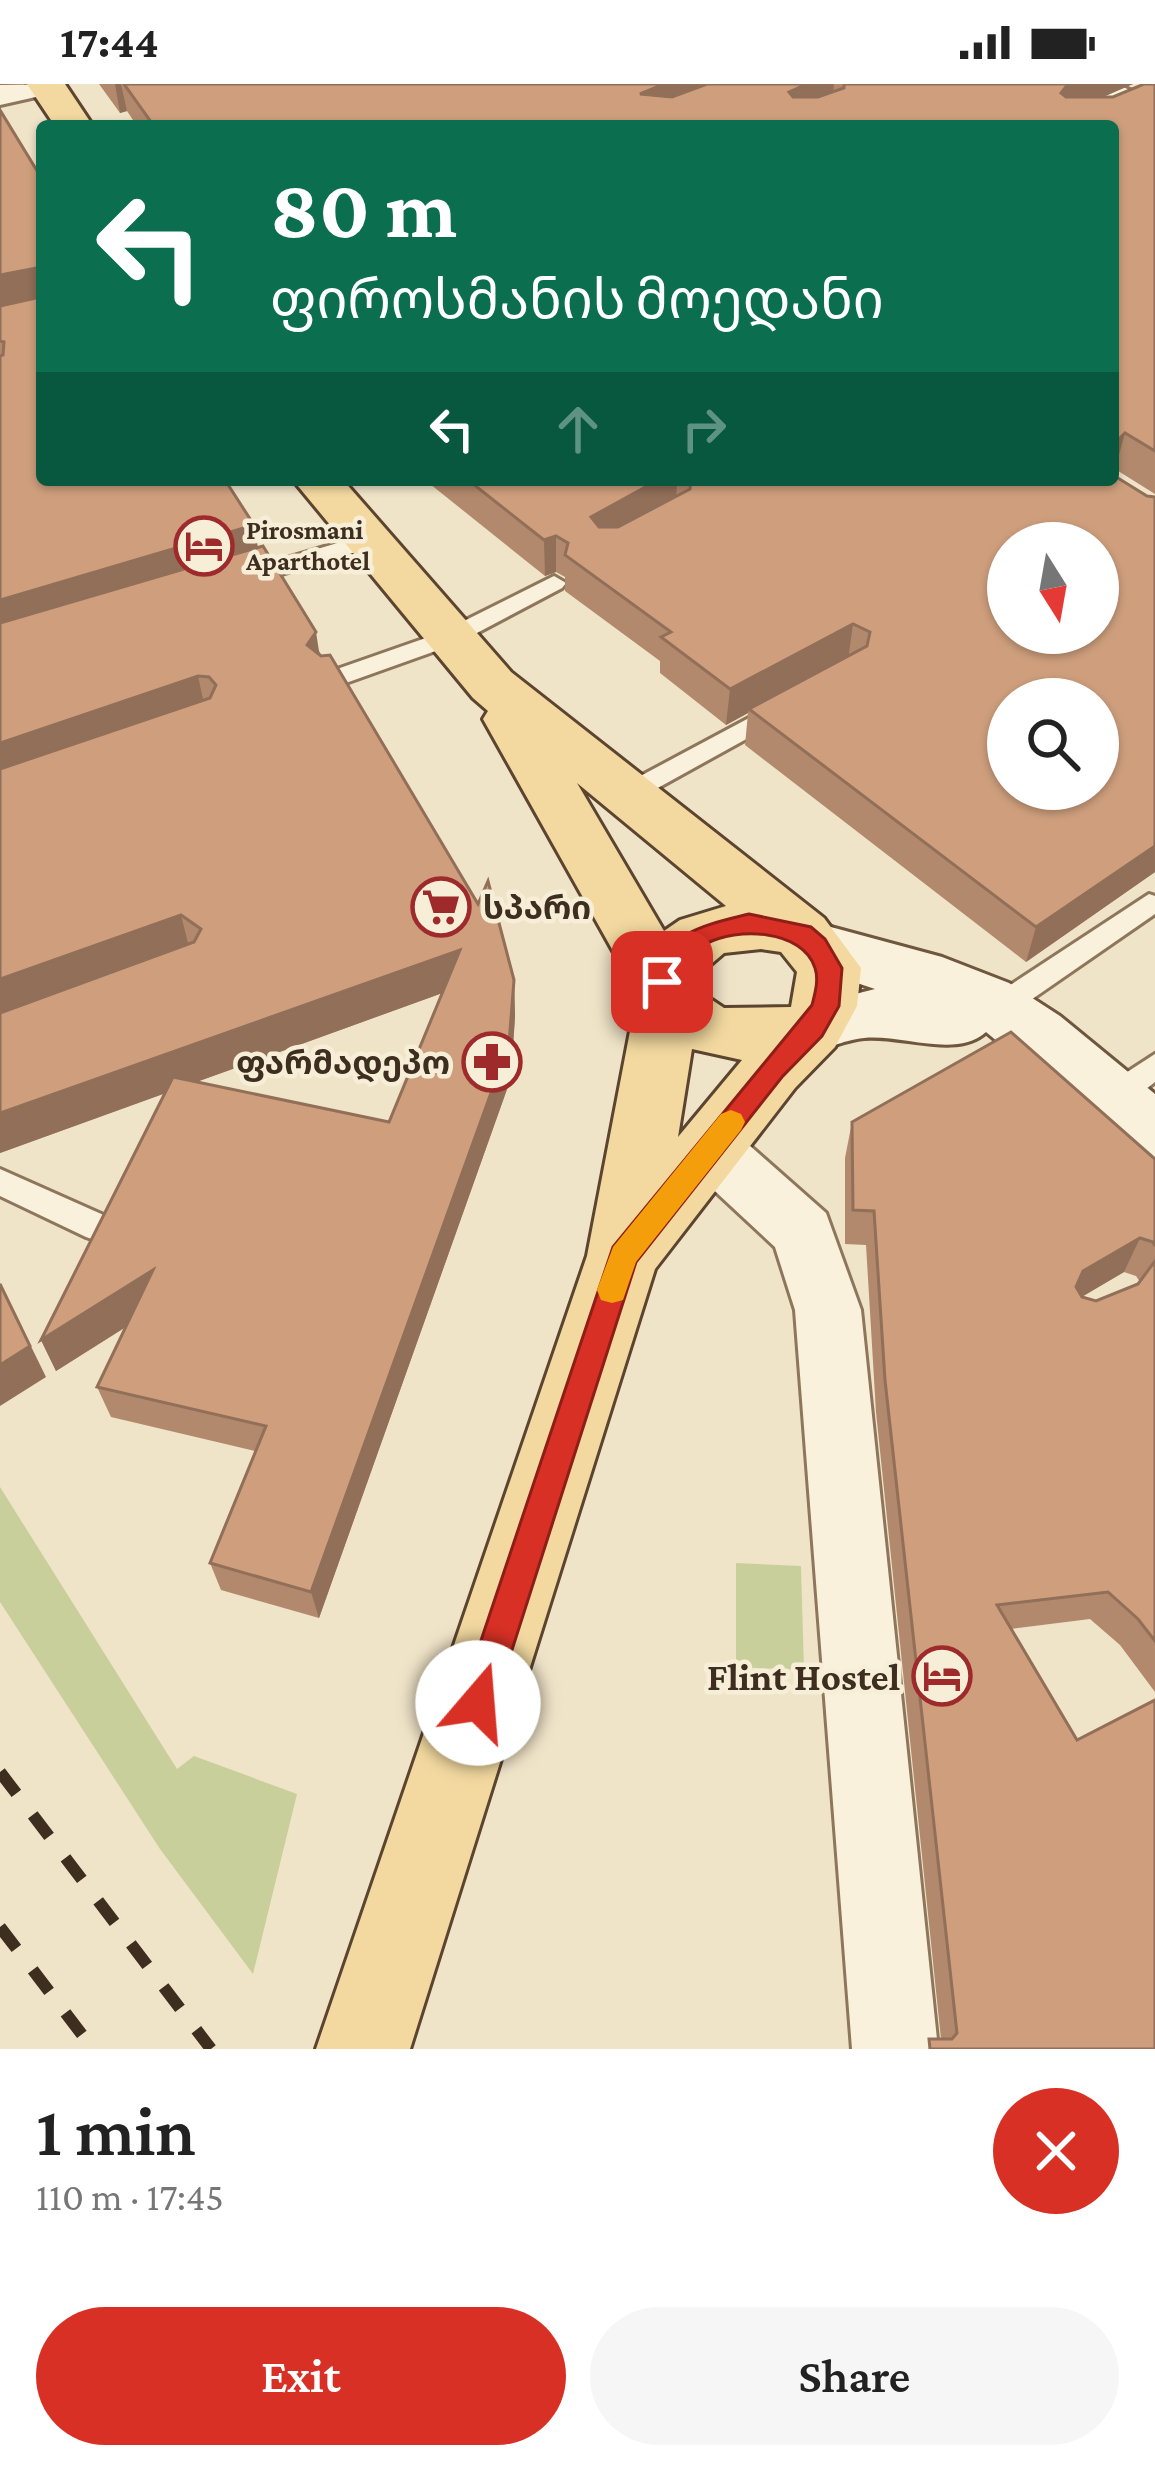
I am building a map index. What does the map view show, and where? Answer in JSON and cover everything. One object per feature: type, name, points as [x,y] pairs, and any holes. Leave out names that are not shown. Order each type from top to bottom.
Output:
[{"type":"main road","points":[[46,84],[70,120]]},
{"type":"main road","points":[[322,486],[492,685],[809,940],[829,968],[825,1006],[812,1028],[772,1070],[623,1256]]},
{"type":"main road","points":[[492,685],[663,987],[696,1023],[719,1033],[754,1037],[812,1028]]},
{"type":"main road","points":[[363,2049],[623,1256],[663,1027],[668,967],[697,937],[749,924],[809,940]]},
{"type":"street","points":[[0,95],[46,84]]},
{"type":"street","points":[[1090,101],[1147,103]]},
{"type":"street","points":[[809,940],[842,959],[953,984],[1141,1099]]},
{"type":"street","points":[[812,1028],[863,1013],[1019,1024]]},
{"type":"street","points":[[710,1148],[803,1232],[828,1310],[895,2049]]},
{"type":"lane","points":[[227,584],[368,541]]},
{"type":"lane","points":[[329,681],[449,638],[554,583]]},
{"type":"lane","points":[[627,794],[808,694]]},
{"type":"lane","points":[[1019,1024],[1149,904]]},
{"type":"lane","points":[[0,1182],[97,1227]]},
{"type":"green space","points":[[0,1487],[177,1769],[194,1756],[297,1794],[253,1974],[160,1849],[0,1602]]},
{"type":"green space","points":[[736,1563],[801,1566],[804,1670],[736,1667]]},
{"type":"building","points":[[124,84],[664,84],[640,94],[672,97],[707,84],[807,84],[789,92],[793,97],[818,97],[844,84],[1068,84],[1061,93],[1066,97],[1113,97],[1155,84],[1155,451],[1125,433],[1119,439],[1119,120],[150,120]]},
{"type":"building","points":[[0,110],[36,169],[36,268],[0,275]]},
{"type":"building","points":[[36,298],[36,486],[229,486],[254,525],[0,600],[0,356],[4,342],[0,341],[0,306]]},
{"type":"building","points":[[1119,479],[1155,497],[1155,846],[1036,927],[749,709],[867,646],[870,632],[853,624],[730,689],[661,637],[671,632],[565,555],[568,543],[556,536],[544,540],[476,486],[647,486],[591,517],[599,527],[618,527],[690,486],[1119,486]]},
{"type":"building","points":[[263,546],[316,632],[307,645],[321,656],[330,655],[478,904],[488,881],[514,980],[509,1043],[311,1592],[210,1563],[266,1426],[97,1387],[153,1270],[41,1340],[173,1077],[389,1122],[460,950],[0,1113],[0,1013],[194,942],[201,929],[181,915],[0,979],[0,769],[210,698],[216,685],[209,677],[198,676],[0,743],[0,623]]},
{"type":"building","points":[[1011,1032],[1155,1159],[1155,1246],[1140,1238],[1083,1271],[1076,1287],[1082,1297],[1096,1301],[1138,1284],[1155,1261],[1155,1641],[1108,1592],[997,1605],[1077,1740],[1155,1700],[1155,2049],[930,2049],[929,2039],[952,2039],[957,2033],[885,1380],[874,1211],[853,1210],[852,1122]]},
{"type":"building","points":[[0,1284],[30,1346],[0,1365]]},
{"type":"railway","points":[[0,1772],[211,2049]]},
{"type":"railway","points":[[0,1927],[93,2049]]},
{"type":"slow traffic","points":[[612,1290],[623,1256],[731,1122]]},
{"type":"place","name":"Pirosmani Aparthotel","points":[[204,546]]},
{"type":"place","name":"სპარი","points":[[441,907]]},
{"type":"place","name":"ფარმადეპო","points":[[492,1062]]},
{"type":"place","name":"Flint Hostel","points":[[942,1676]]},
{"type":"route","points":[[478,1703],[623,1256],[772,1070],[812,1028],[830,987],[829,968],[802,934],[749,924],[697,937],[680,951],[662,982]]}]
